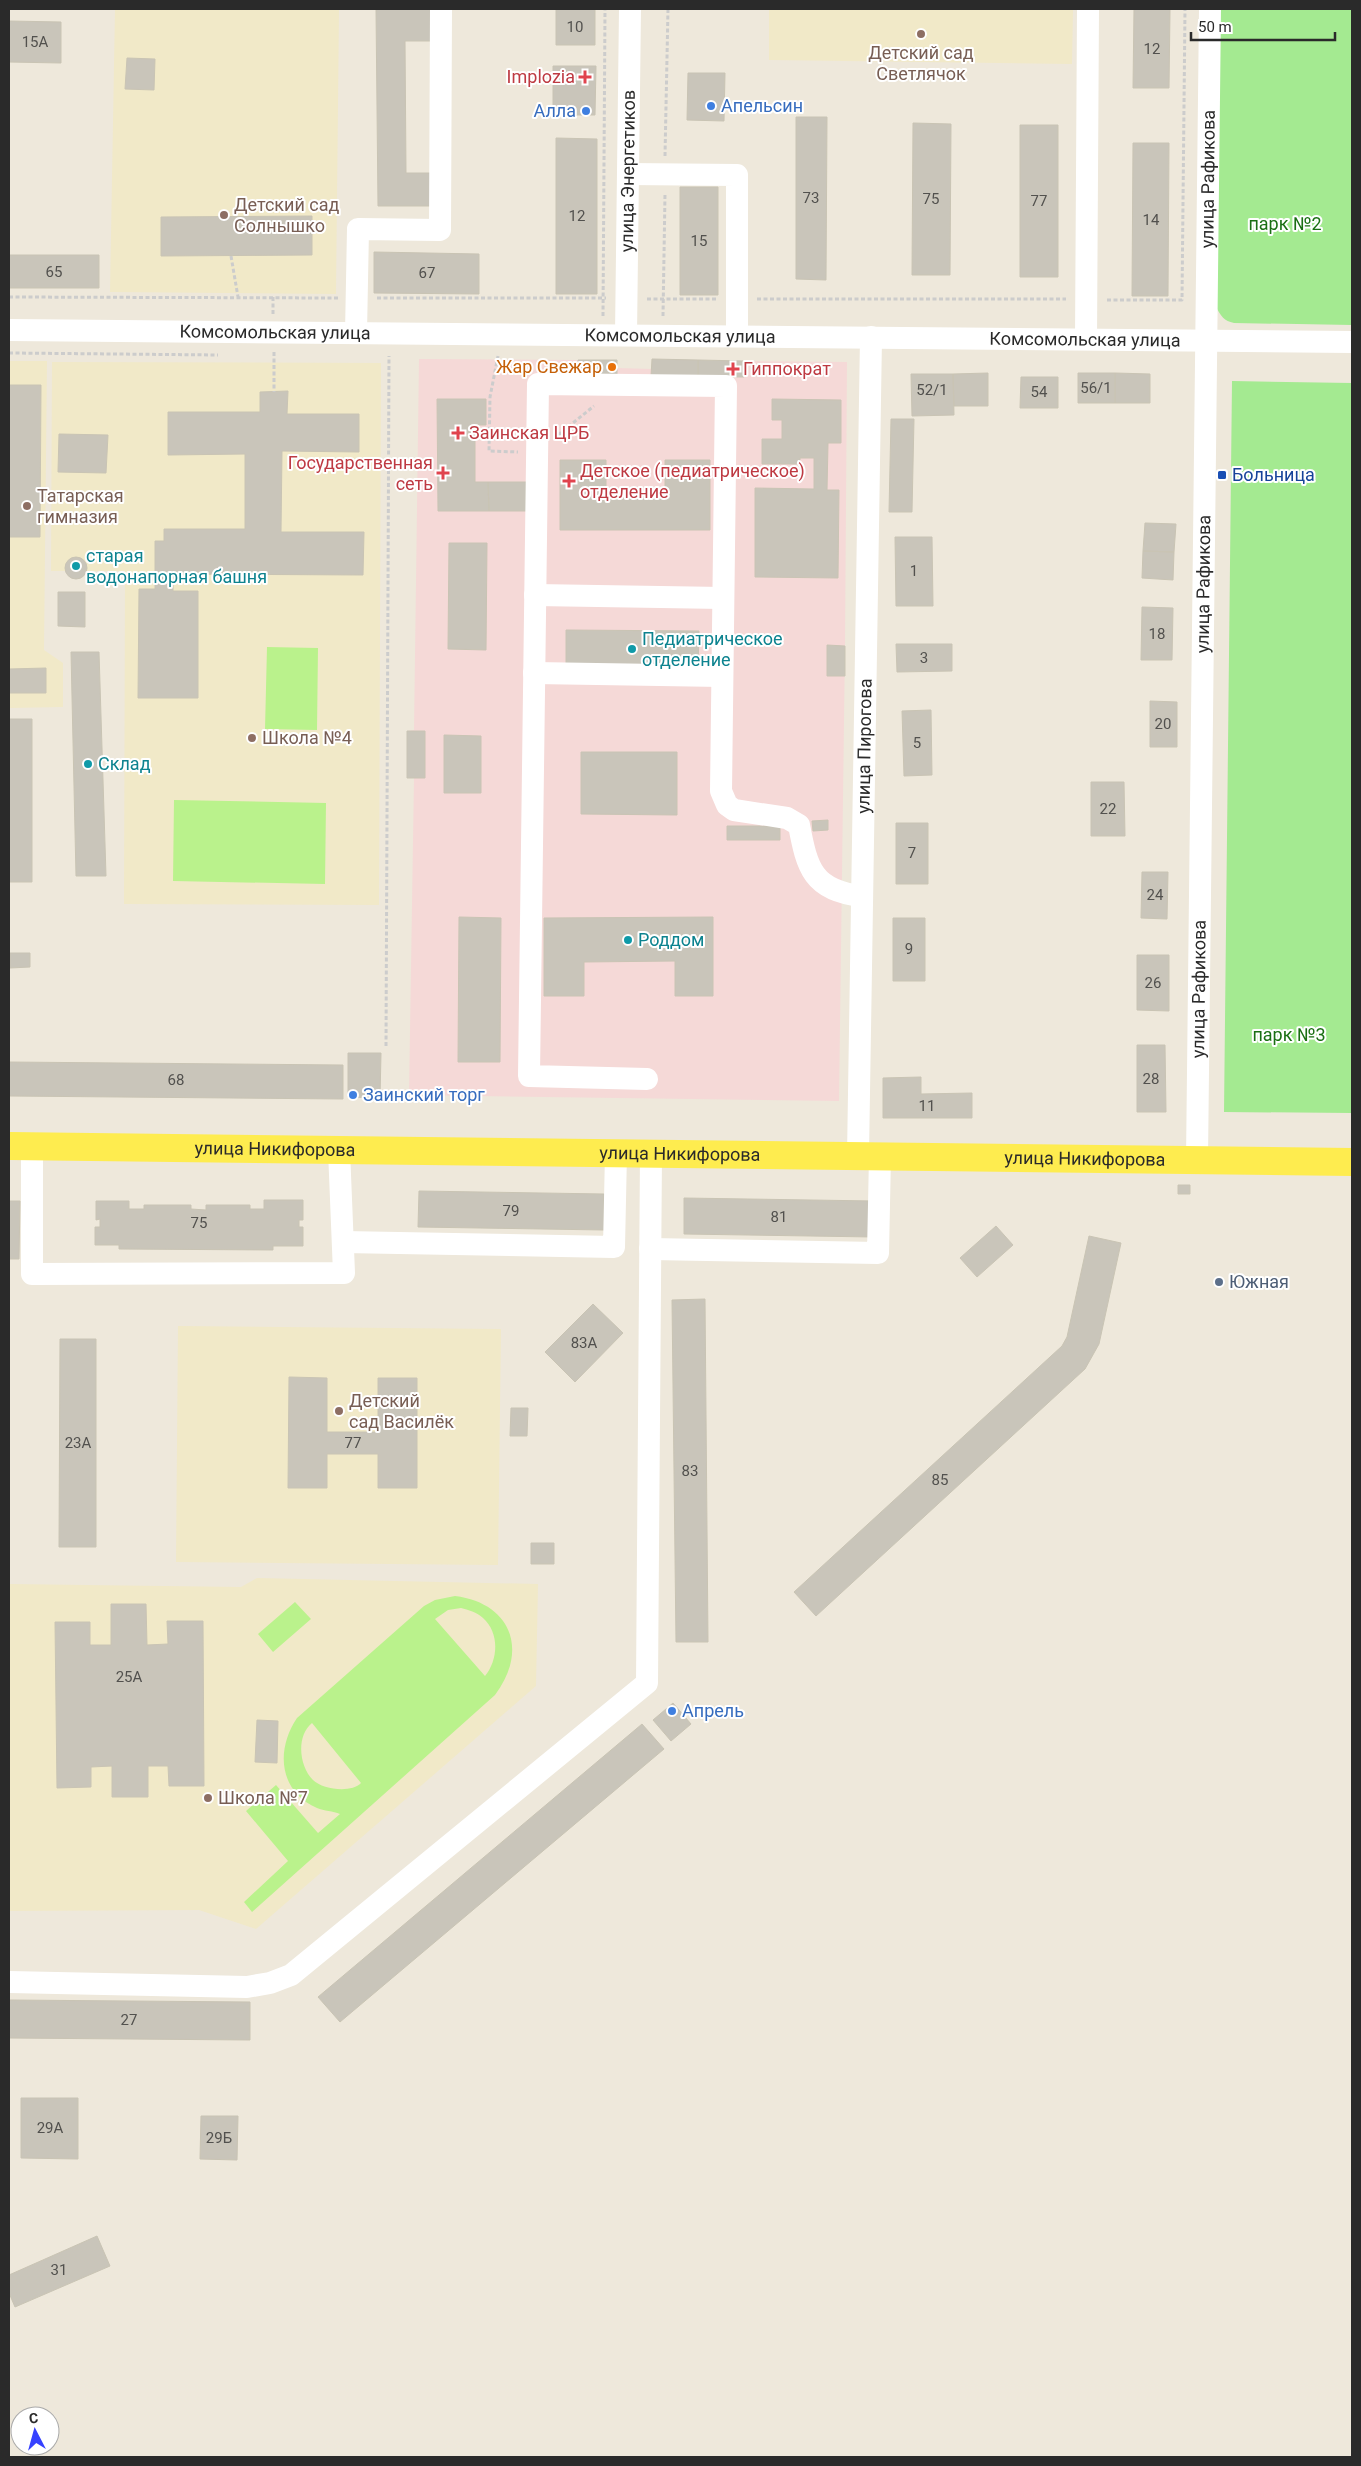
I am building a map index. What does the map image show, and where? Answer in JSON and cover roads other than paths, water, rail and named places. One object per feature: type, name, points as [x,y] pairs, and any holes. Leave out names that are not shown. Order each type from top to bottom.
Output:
[{"type":"main road","name":"улица Никифорова","points":[[20,1146],[1352,1162]]},
{"type":"street","points":[[356,332],[358,229],[440,230],[442,9]]},
{"type":"street","name":"улица Энергетиков","points":[[626,335],[630,9]]},
{"type":"street","points":[[1086,340],[1088,9]]},
{"type":"street","name":"улица Рафикова","points":[[1197,1160],[1210,9]]},
{"type":"street","points":[[628,174],[738,175],[737,336]]},
{"type":"street","name":"Комсомольская улица","points":[[9,330],[1352,342]]},
{"type":"street","name":"улица Пирогова","points":[[650,1249],[878,1252],[869,1156],[862,896],[871,337]]},
{"type":"street","points":[[647,1079],[529,1076],[538,384],[726,386],[721,791],[727,805],[734,810],[787,818],[799,824],[808,866],[817,878],[842,894],[862,896]]},
{"type":"street","points":[[536,595],[723,598]]},
{"type":"street","points":[[534,674],[722,676]]},
{"type":"street","points":[[20,1146],[32,1274],[344,1273],[339,1150]]},
{"type":"street","points":[[343,1242],[614,1247],[616,1153]]},
{"type":"street","points":[[9,1982],[247,1987],[270,1983],[291,1975],[647,1683],[651,1154]]},
{"type":"place","name":"Детский сад Светлячок","points":[[921,34]]},
{"type":"place","name":"Implozia","points":[[585,77]]},
{"type":"place","name":"Апельсин","points":[[711,106]]},
{"type":"place","name":"Алла","points":[[586,111]]},
{"type":"place","name":"Детский сад Солнышко","points":[[224,215]]},
{"type":"place","name":"Жар Свежар","points":[[612,367]]},
{"type":"place","name":"Гиппократ","points":[[733,369]]},
{"type":"place","name":"Заинская ЦРБ","points":[[458,433]]},
{"type":"place","name":"Государственная сеть","points":[[443,473]]},
{"type":"place","name":"Больница","points":[[1222,475]]},
{"type":"place","name":"Детское (педиатрическое) отделение","points":[[569,481]]},
{"type":"place","name":"Татарская гимназия","points":[[27,506]]},
{"type":"place","name":"старая водонапорная башня","points":[[76,566]]},
{"type":"place","name":"Педиатрическое отделение","points":[[632,649]]},
{"type":"place","name":"Школа №4","points":[[252,738]]},
{"type":"place","name":"Склад","points":[[88,764]]},
{"type":"place","name":"Роддом","points":[[628,940]]},
{"type":"place","name":"Заинский торг","points":[[353,1095]]},
{"type":"place","name":"Южная","points":[[1219,1282]]},
{"type":"place","name":"Детский сад Василёк","points":[[339,1411]]},
{"type":"place","name":"Апрель","points":[[672,1711]]},
{"type":"place","name":"Школа №7","points":[[208,1798]]},
{"type":"park label","name":"парк №2","points":[[1285,224]]},
{"type":"park label","name":"парк №3","points":[[1289,1035]]}]
